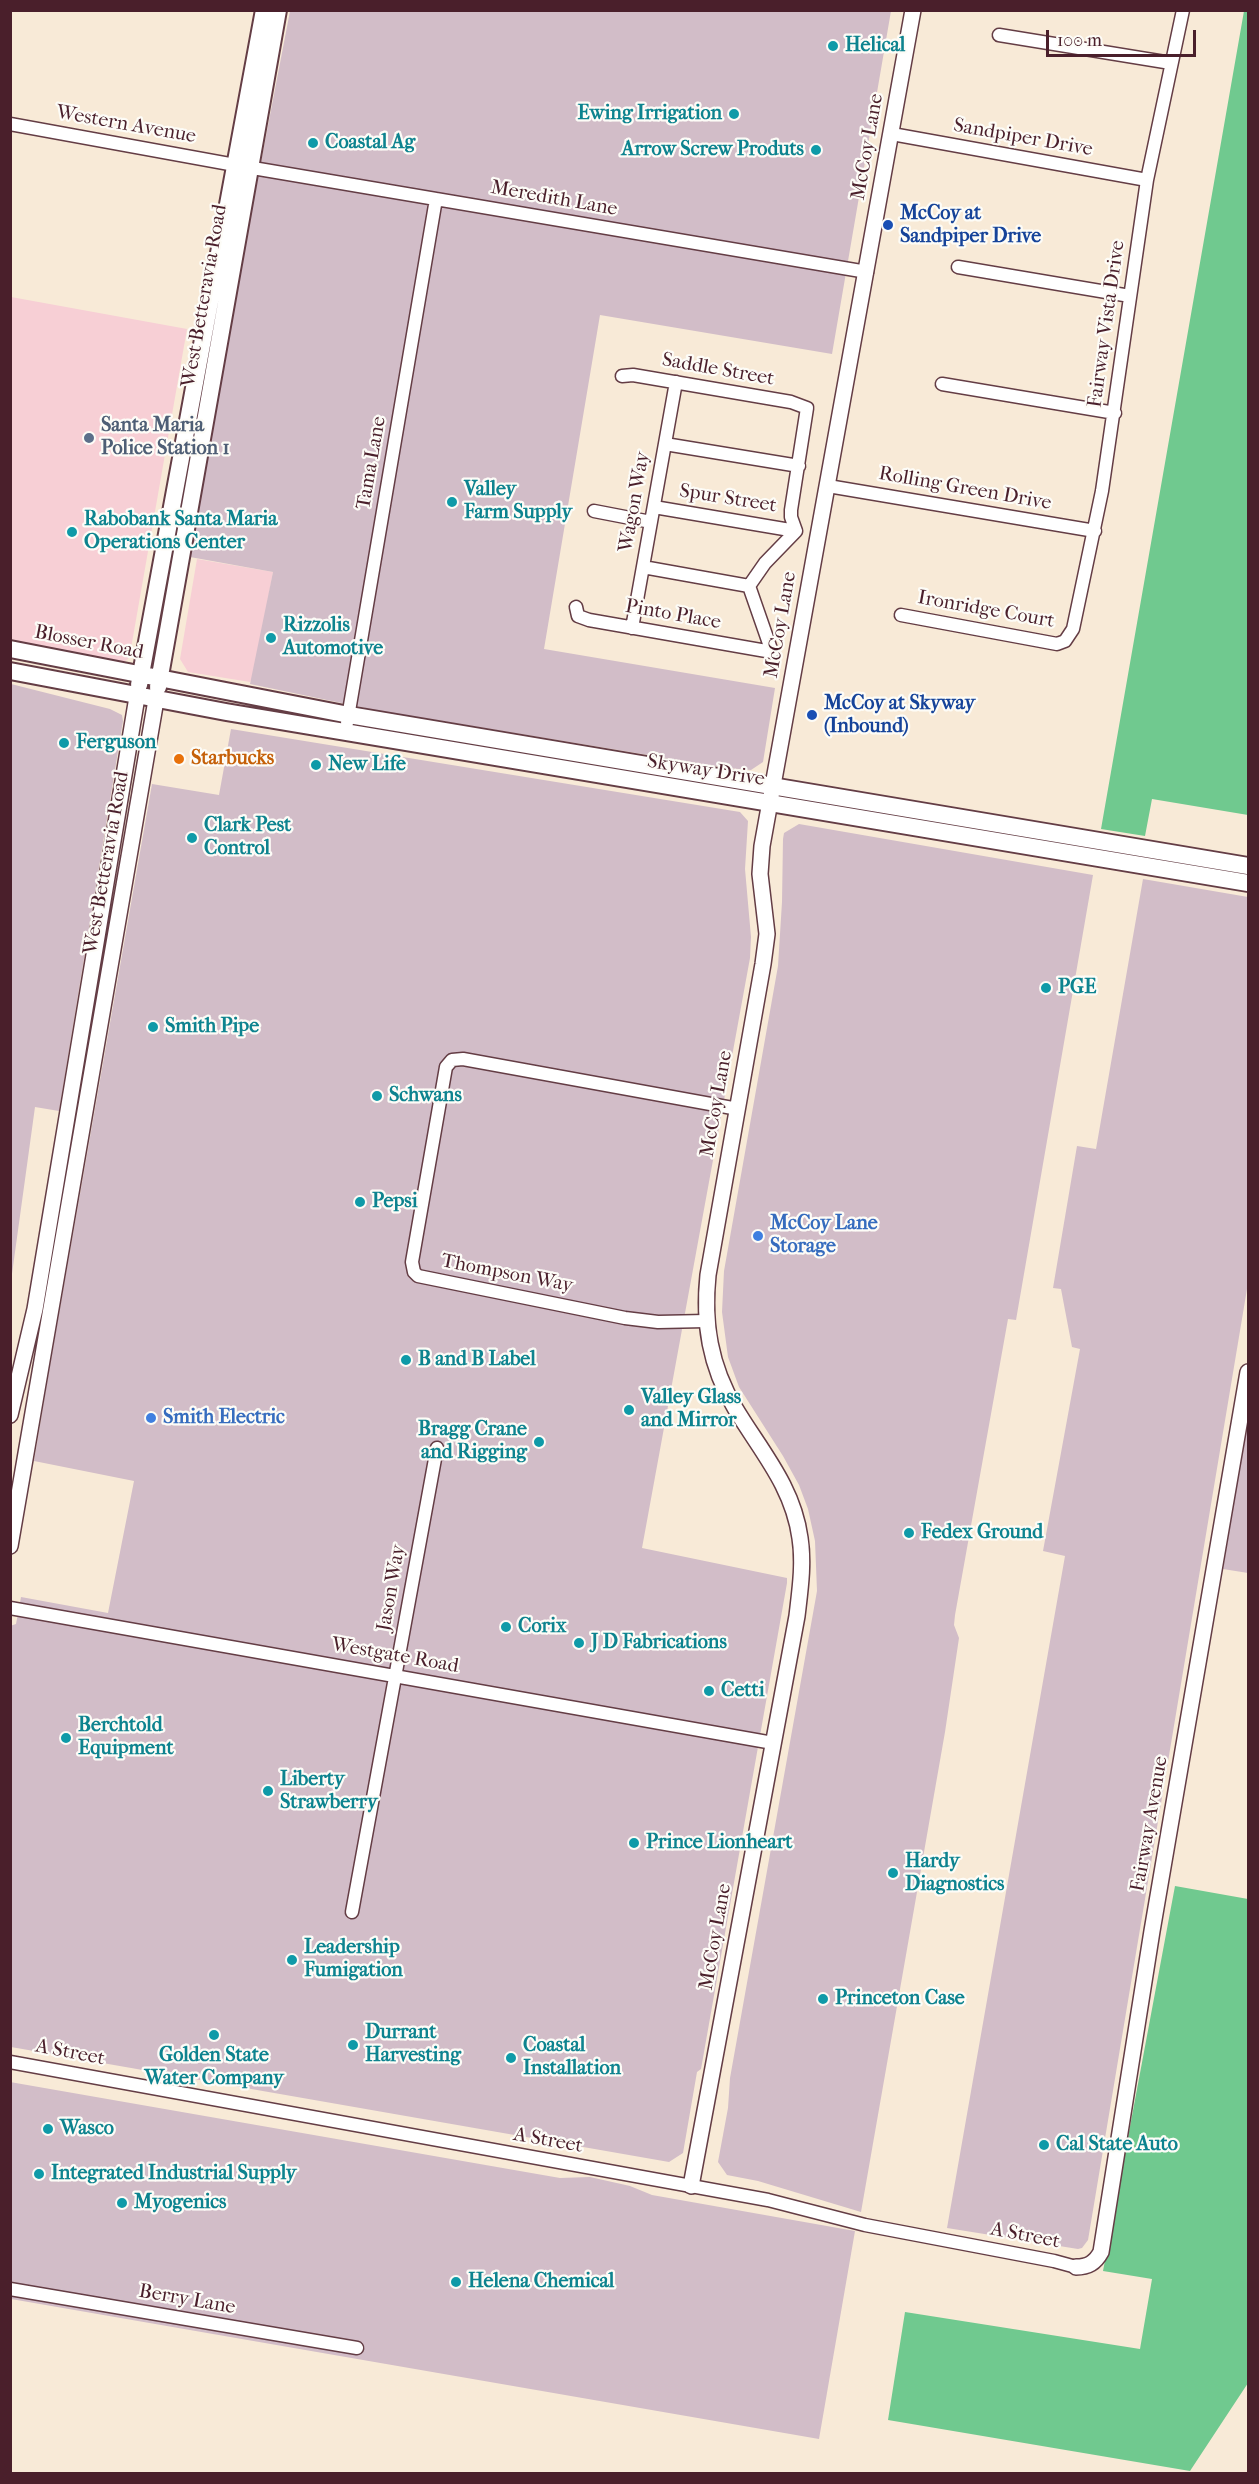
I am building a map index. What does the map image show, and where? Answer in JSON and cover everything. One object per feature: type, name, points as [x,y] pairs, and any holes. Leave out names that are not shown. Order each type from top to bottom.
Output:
[{"type":"main road","name":"West Betteravia Road","points":[[156,700],[242,166],[264,10]]},
{"type":"main road","name":"West Betteravia Road","points":[[137,697],[242,166],[278,10]]},
{"type":"main road","name":"Blosser Road","points":[[10,649],[159,679]]},
{"type":"main road","points":[[10,671],[156,700]]},
{"type":"main road","name":"Skyway Drive","points":[[159,679],[349,715],[1248,866]]},
{"type":"main road","name":"Skyway Drive","points":[[156,700],[1248,883]]},
{"type":"street","name":"McCoy Lane","points":[[691,2186],[799,1603],[802,1566],[800,1537],[784,1486],[726,1391],[714,1361],[706,1321],[708,1275],[767,934],[760,874],[762,846],[913,10]]},
{"type":"street","name":"Fairway Vista Drive","points":[[1065,641],[1076,622],[1095,531],[1115,413],[1147,180],[1183,10]]},
{"type":"street","points":[[999,35],[1171,63]]},
{"type":"street","name":"Western Avenue","points":[[10,124],[242,166]]},
{"type":"street","name":"Sandpiper Drive","points":[[892,134],[1147,180]]},
{"type":"street","name":"Meredith Lane","points":[[242,166],[867,272]]},
{"type":"street","name":"Tama Lane","points":[[346,733],[436,199]]},
{"type":"street","points":[[958,267],[1130,296]]},
{"type":"street","name":"Saddle Street","points":[[622,376],[633,375],[676,382],[791,402],[807,408],[799,466]]},
{"type":"street","name":"Wagon Way","points":[[632,628],[676,382]]},
{"type":"street","points":[[942,384],[1115,413]]},
{"type":"street","points":[[643,567],[749,586],[765,563],[796,531],[791,517],[799,466],[665,444]]},
{"type":"street","name":"Rolling Green Drive","points":[[828,486],[1095,531]]},
{"type":"street","name":"Spur Street","points":[[654,507],[796,531]]},
{"type":"street","points":[[594,511],[651,522]]},
{"type":"street","name":"Pinto Place","points":[[576,607],[578,616],[582,618],[772,652],[749,586]]},
{"type":"street","name":"Ironridge Court","points":[[901,615],[1057,644],[1065,641]]},
{"type":"street","name":"West Betteravia Road","points":[[10,1415],[35,1309],[137,697]]},
{"type":"street","name":"West Betteravia Road","points":[[10,1546],[156,700]]},
{"type":"street","name":"Thompson Way","points":[[706,1321],[658,1322],[625,1318],[430,1279],[418,1276],[414,1272],[412,1262],[446,1067],[452,1060],[463,1059],[738,1109]]},
{"type":"street","name":"Fairway Avenue","points":[[1076,2267],[1087,2267],[1097,2259],[1101,2252],[1152,1931],[1248,1372]]},
{"type":"street","name":"Jason Way","points":[[352,1912],[437,1448]]},
{"type":"street","name":"Westgate Road","points":[[10,1608],[773,1743]]},
{"type":"street","name":"A Street","points":[[10,2062],[768,2200],[865,2224],[1054,2260],[1076,2267]]},
{"type":"street","name":"Berry Lane","points":[[10,2289],[357,2348]]},
{"type":"shaded area","points":[[290,11],[891,11],[832,354],[600,315],[544,649],[775,688],[763,762],[751,770],[727,768],[375,710],[250,684],[273,572],[190,557],[237,287]]},
{"type":"shaded area","points":[[11,297],[187,329],[130,654],[128,659],[122,663],[11,640]]},
{"type":"shaded area","points":[[197,559],[273,572],[254,675],[250,682],[188,672],[180,659]]},
{"type":"shaded area","points":[[11,684],[110,709],[122,715],[123,721],[59,1111],[35,1107],[11,1281]]},
{"type":"shaded area","points":[[231,729],[740,812],[748,821],[745,869],[751,937],[750,958],[642,1548],[787,1578],[787,1583],[701,2069],[697,2072],[683,2153],[669,2162],[11,2047],[10,1626],[16,1624],[21,1597],[108,1613],[134,1481],[34,1461],[50,1365],[152,784],[219,795]]},
{"type":"shaded area","points":[[799,824],[1093,875],[1016,1320],[1008,1319],[955,1615],[954,1625],[959,1638],[945,1732],[861,2212],[758,2181],[727,2175],[718,2162],[728,2108],[730,2078],[817,1591],[815,1541],[808,1509],[799,1485],[783,1456],[739,1387],[728,1357],[722,1312],[724,1271],[778,966],[783,839],[784,833]]},
{"type":"shaded area","points":[[1143,879],[1248,897],[1248,1283],[1088,2240],[1082,2248],[1078,2249],[947,2228],[1065,1556],[1043,1551],[1080,1349],[1072,1347],[1061,1289],[1053,1288],[1077,1146],[1096,1149]]},
{"type":"shaded area","points":[[1248,1417],[1248,1573],[1223,1569]]},
{"type":"shaded area","points":[[10,2082],[560,2178],[590,2177],[630,2186],[652,2195],[855,2231],[819,2439],[11,2299]]},
{"type":"green space","points":[[1244,11],[1248,11],[1248,815],[1152,799],[1145,836],[1101,829]]},
{"type":"green space","points":[[1175,1886],[1248,1899],[1248,2383],[1190,2471],[888,2420],[905,2312],[1140,2349],[1152,2279],[1103,2271]]},
{"type":"place","name":"Helical","points":[[833,46]]},
{"type":"place","name":"Ewing Irrigation","points":[[734,114]]},
{"type":"place","name":"Coastal Ag","points":[[313,143]]},
{"type":"place","name":"Arrow Screw Produts","points":[[816,150]]},
{"type":"place","name":"McCoy at Sandpiper Drive","points":[[888,225]]},
{"type":"place","name":"Santa Maria Police Station 1","points":[[89,438]]},
{"type":"place","name":"Valley Farm Supply","points":[[452,502]]},
{"type":"place","name":"Rabobank Santa Maria Operations Center","points":[[72,532]]},
{"type":"place","name":"Rizzolis Automotive","points":[[271,638]]},
{"type":"place","name":"McCoy at Skyway (Inbound)","points":[[812,715]]},
{"type":"place","name":"Ferguson","points":[[64,743]]},
{"type":"place","name":"Starbucks","points":[[179,759]]},
{"type":"place","name":"New Life","points":[[316,765]]},
{"type":"place","name":"Clark Pest Control","points":[[192,838]]},
{"type":"place","name":"PGE","points":[[1046,988]]},
{"type":"place","name":"Smith Pipe","points":[[153,1027]]},
{"type":"place","name":"Schwans","points":[[377,1096]]},
{"type":"place","name":"Pepsi","points":[[360,1202]]},
{"type":"place","name":"McCoy Lane Storage","points":[[758,1236]]},
{"type":"place","name":"B and B Label","points":[[406,1360]]},
{"type":"place","name":"Valley Glass and Mirror","points":[[629,1410]]},
{"type":"place","name":"Smith Electric","points":[[151,1418]]},
{"type":"place","name":"Bragg Crane and Rigging","points":[[539,1442]]},
{"type":"place","name":"Fedex Ground","points":[[909,1533]]},
{"type":"place","name":"Corix","points":[[506,1627]]},
{"type":"place","name":"J D Fabrications","points":[[579,1643]]},
{"type":"place","name":"Cetti","points":[[709,1691]]},
{"type":"place","name":"Berchtold Equipment","points":[[66,1738]]},
{"type":"place","name":"Liberty Strawberry","points":[[268,1791]]},
{"type":"place","name":"Prince Lionheart","points":[[634,1843]]},
{"type":"place","name":"Hardy Diagnostics","points":[[893,1873]]},
{"type":"place","name":"Leadership Fumigation","points":[[292,1960]]},
{"type":"place","name":"Princeton Case","points":[[823,1999]]},
{"type":"place","name":"Golden State Water Company","points":[[214,2035]]},
{"type":"place","name":"Durrant Harvesting","points":[[353,2045]]},
{"type":"place","name":"Coastal Installation","points":[[511,2058]]},
{"type":"place","name":"Wasco","points":[[48,2129]]},
{"type":"place","name":"Cal State Auto","points":[[1044,2145]]},
{"type":"place","name":"Integrated Industrial Supply","points":[[39,2174]]},
{"type":"place","name":"Myogenics","points":[[122,2203]]},
{"type":"place","name":"Helena Chemical","points":[[456,2282]]}]
